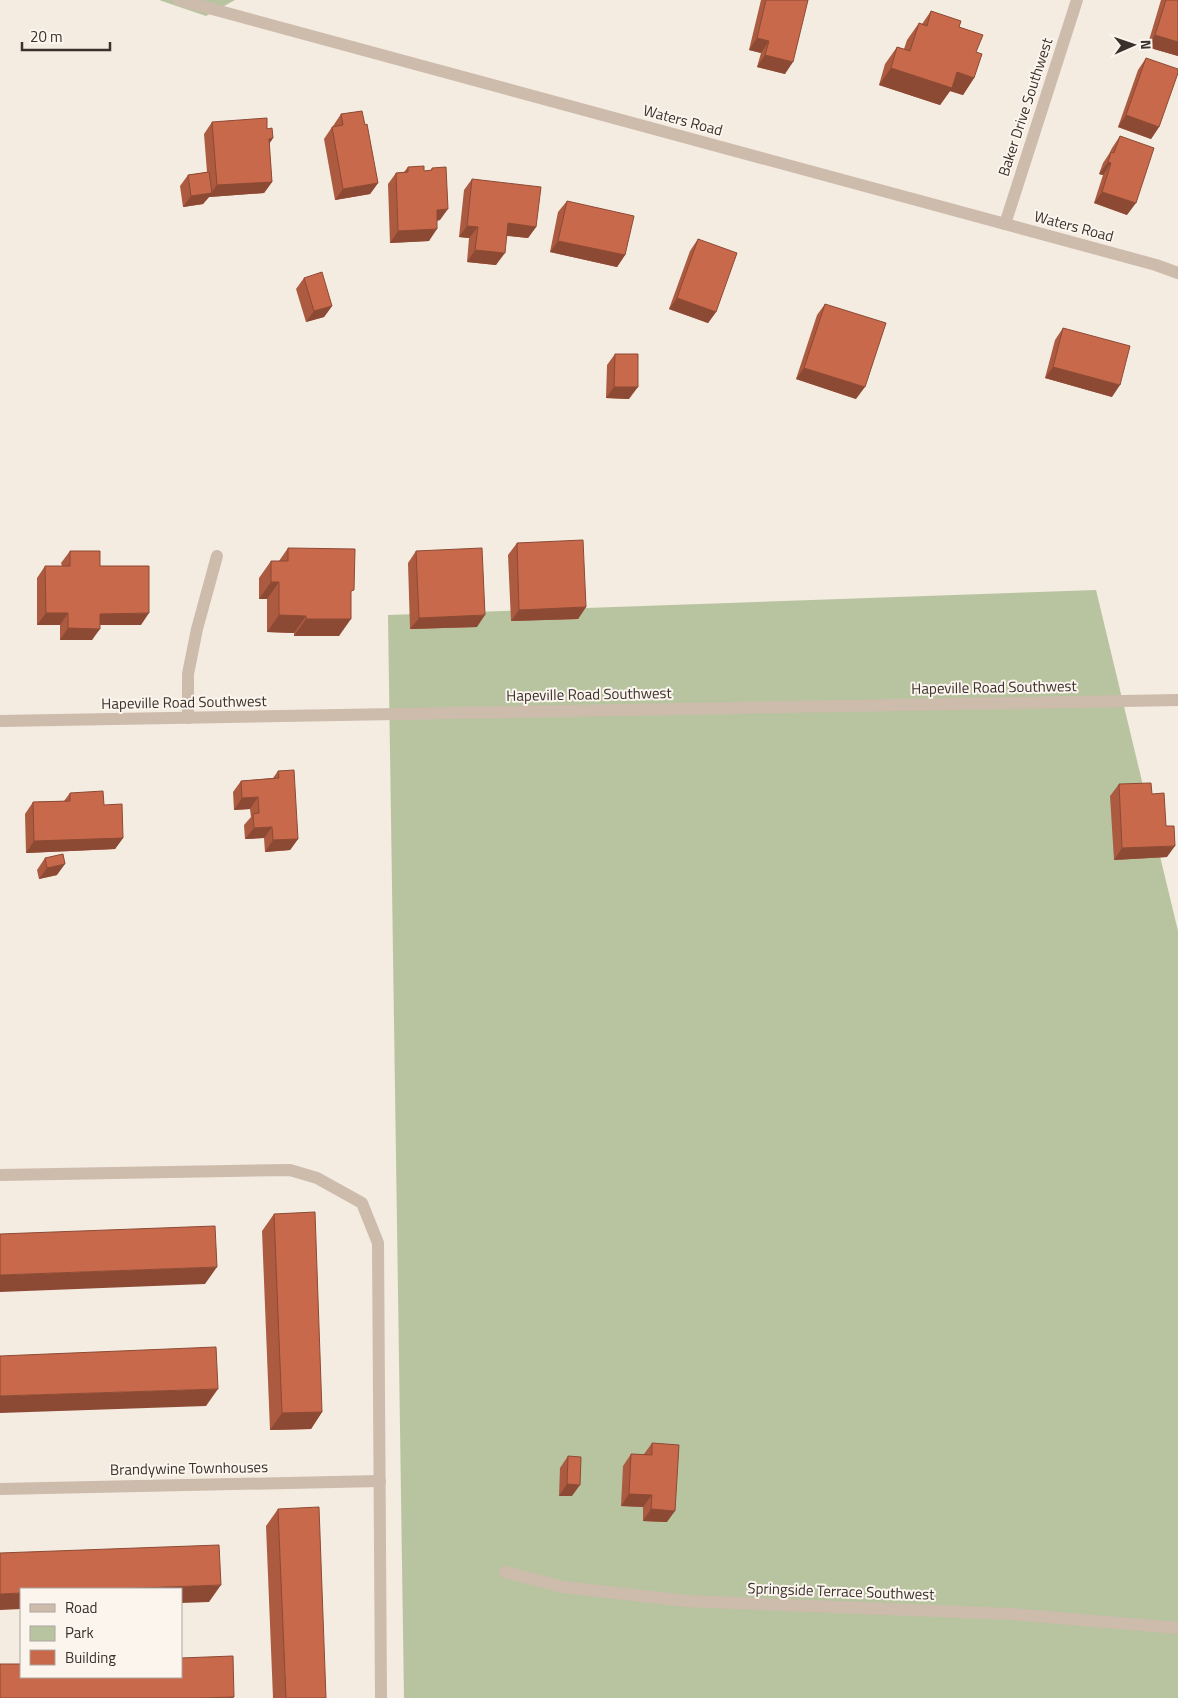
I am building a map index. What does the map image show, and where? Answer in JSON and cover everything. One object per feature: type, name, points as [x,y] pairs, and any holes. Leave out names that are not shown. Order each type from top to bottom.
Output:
[{"type":"street","name":"Waters Road","points":[[179,0],[1156,265],[1178,273]]},
{"type":"street","name":"Baker Drive Southwest","points":[[1005,224],[1077,0]]},
{"type":"street","points":[[188,718],[188,674],[197,629],[217,556]]},
{"type":"street","name":"Hapeville Road Southwest","points":[[0,721],[1178,700]]},
{"type":"street","points":[[0,1174],[290,1170],[317,1178],[362,1204],[378,1243],[381,1698]]},
{"type":"street","name":"Brandywine Townhouses","points":[[0,1488],[380,1481]]},
{"type":"street","name":"Springside Terrace Southwest","points":[[505,1572],[563,1587],[686,1601],[1010,1614],[1178,1628]]},
{"type":"green space","points":[[159,0],[235,0],[206,16]]},
{"type":"green space","points":[[1096,590],[1178,931],[1178,1698],[404,1698],[388,615]]},
{"type":"building","points":[[766,0],[808,0],[793,62],[765,55],[769,41],[757,38]]},
{"type":"building","points":[[1166,0],[1178,0],[1178,42],[1155,35]]},
{"type":"building","points":[[931,11],[961,21],[959,27],[983,35],[976,52],[982,54],[974,78],[957,72],[952,88],[891,68],[897,47],[910,51],[919,23],[927,26]]},
{"type":"building","points":[[1146,58],[1178,69],[1159,127],[1126,115]]},
{"type":"building","points":[[362,111],[365,125],[367,124],[378,183],[343,189],[332,127],[343,125],[341,114]]},
{"type":"building","points":[[267,118],[267,129],[272,128],[273,138],[269,139],[272,182],[217,185],[212,122]]},
{"type":"building","points":[[1120,136],[1154,148],[1136,203],[1102,192],[1111,163],[1108,162],[1111,152],[1114,153]]},
{"type":"building","points":[[424,166],[424,171],[432,170],[432,168],[446,167],[448,209],[437,210],[437,229],[398,231],[396,173],[408,172],[408,167]]},
{"type":"building","points":[[209,172],[212,193],[191,196],[188,175]]},
{"type":"building","points":[[472,179],[541,187],[536,227],[508,223],[505,253],[475,250],[478,227],[467,226]]},
{"type":"building","points":[[567,201],[634,216],[625,255],[558,241]]},
{"type":"building","points":[[698,239],[737,253],[716,312],[677,298]]},
{"type":"building","points":[[322,272],[332,306],[314,311],[304,278]]},
{"type":"building","points":[[825,304],[886,323],[865,387],[804,368]]},
{"type":"building","points":[[1063,328],[1130,346],[1120,385],[1053,367]]},
{"type":"building","points":[[615,354],[638,354],[638,387],[614,387]]},
{"type":"building","points":[[583,540],[586,607],[519,610],[517,543]]},
{"type":"building","points":[[288,548],[355,549],[354,590],[351,591],[351,619],[306,619],[306,616],[279,615],[279,582],[271,582],[271,561],[288,561]]},
{"type":"building","points":[[482,548],[485,615],[419,618],[416,551]]},
{"type":"building","points":[[70,551],[100,551],[100,566],[149,566],[149,613],[100,614],[100,629],[68,628],[68,613],[46,613],[45,566],[70,566]]},
{"type":"building","points":[[294,770],[298,839],[273,840],[272,827],[254,828],[253,814],[259,813],[258,797],[242,798],[241,781],[279,778],[278,771]]},
{"type":"building","points":[[1151,783],[1152,794],[1164,793],[1166,826],[1174,826],[1175,846],[1122,848],[1119,784]]},
{"type":"building","points":[[103,791],[104,805],[122,804],[123,838],[34,841],[33,802],[70,801],[70,793]]},
{"type":"building","points":[[63,854],[65,864],[47,868],[45,858]]},
{"type":"building","points":[[315,1212],[322,1412],[282,1413],[274,1214]]},
{"type":"building","points":[[215,1226],[217,1267],[0,1275],[0,1234]]},
{"type":"building","points":[[216,1347],[218,1389],[0,1396],[0,1356]]},
{"type":"building","points":[[652,1443],[679,1445],[675,1511],[651,1509],[652,1495],[629,1494],[631,1454],[652,1455]]},
{"type":"building","points":[[568,1456],[581,1457],[580,1485],[567,1484]]},
{"type":"building","points":[[319,1507],[326,1698],[286,1698],[278,1509]]},
{"type":"building","points":[[219,1545],[221,1585],[140,1588],[20,1588],[20,1593],[0,1594],[0,1553]]},
{"type":"building","points":[[233,1656],[234,1697],[0,1698],[0,1664],[20,1664],[20,1678],[182,1678],[182,1658]]}]
